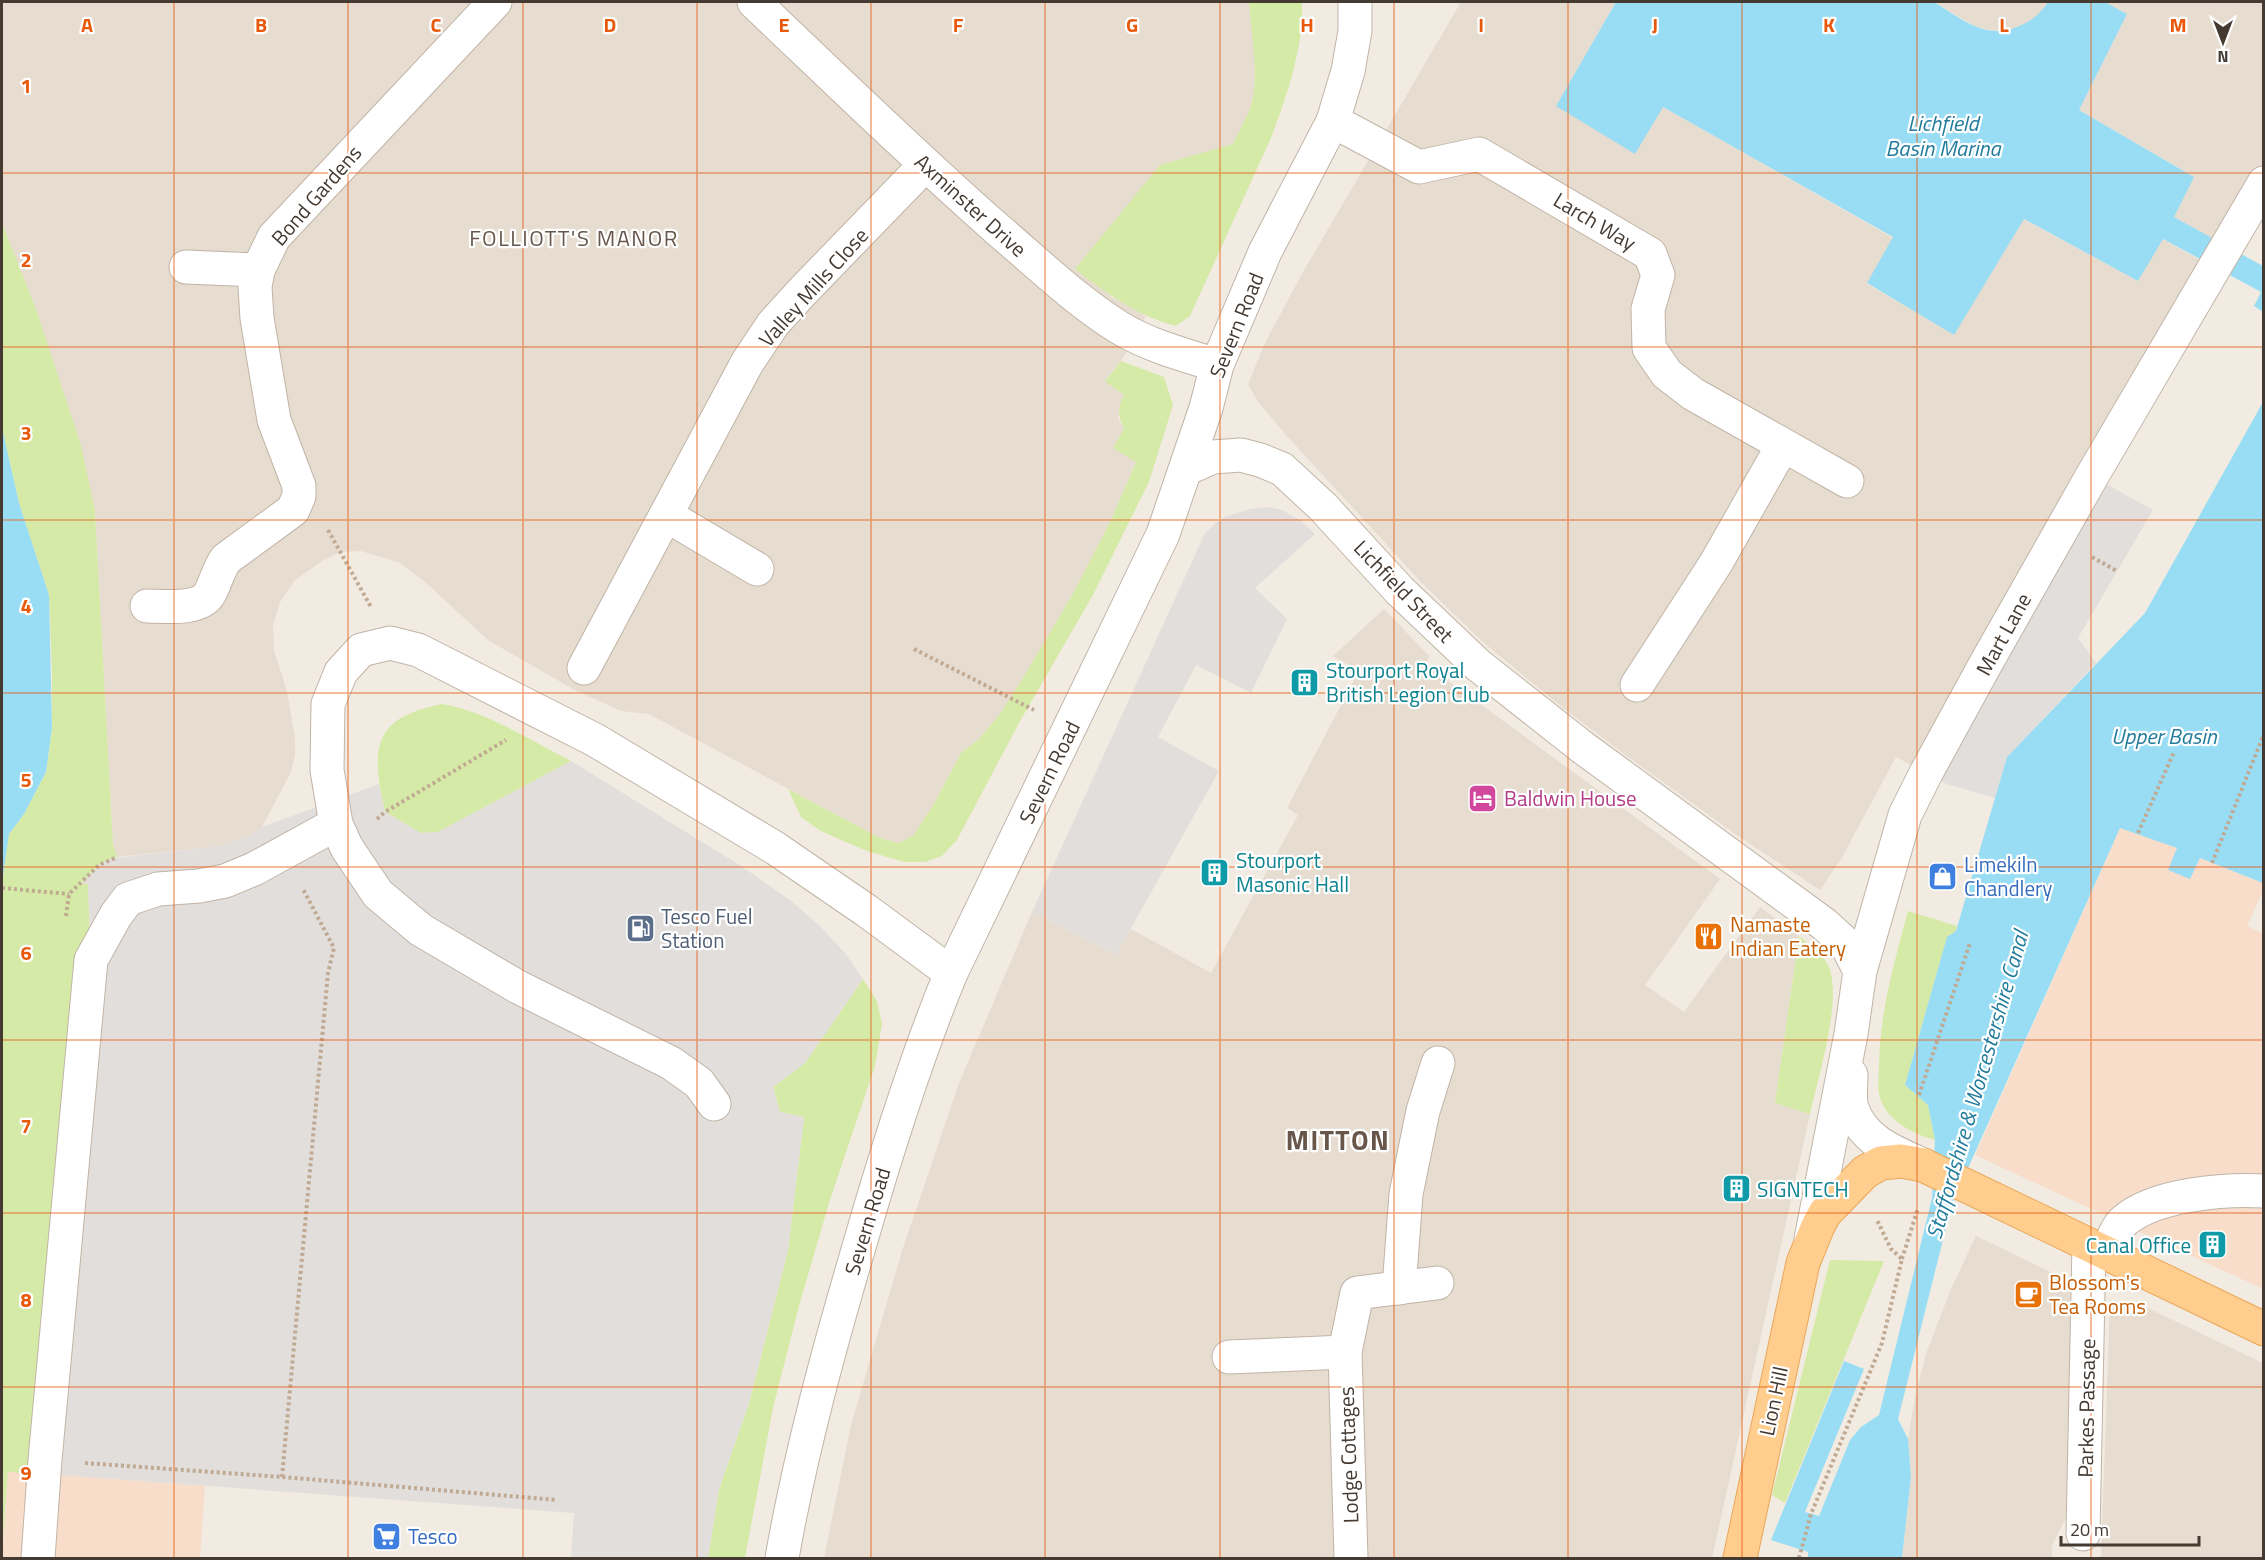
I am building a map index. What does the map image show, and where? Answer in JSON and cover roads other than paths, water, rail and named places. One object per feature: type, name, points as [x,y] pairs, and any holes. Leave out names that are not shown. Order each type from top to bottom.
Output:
[{"type":"main road","name":"Lion Hill","points":[[1740,1558],[1803,1263],[1825,1213],[1865,1172],[1881,1163],[1901,1161],[1923,1165],[2264,1329]]},
{"type":"street","name":"Bond Gardens","points":[[147,606],[187,605],[202,601],[209,595],[219,568],[226,559],[293,510],[299,496],[299,486],[274,420],[257,318],[255,287],[258,270],[274,237],[495,2]]},
{"type":"street","name":"Axminster Drive","points":[[754,2],[925,165],[1058,281],[1120,328],[1173,351],[1217,365]]},
{"type":"street","name":"Severn Road","points":[[783,1558],[810,1422],[840,1311],[908,1085],[930,1024],[951,972],[1163,534],[1206,408],[1217,365],[1265,252],[1333,121],[1348,71],[1355,31],[1355,2]]},
{"type":"street","name":"Larch Way","points":[[1333,121],[1419,167],[1479,154],[1650,254],[1658,275],[1648,309],[1649,348],[1667,374],[1693,394],[1846,481]]},
{"type":"street","name":"Valley Mills Close","points":[[584,668],[747,363],[773,324],[925,165]]},
{"type":"street","name":"Mart Lane","points":[[1860,971],[1905,815],[1926,773],[2092,476],[2261,188]]},
{"type":"street","points":[[186,267],[258,270]]},
{"type":"street","points":[[1637,685],[1716,563],[1783,446]]},
{"type":"street","name":"Lichfield Street","points":[[1186,469],[1214,457],[1241,455],[1282,469],[1323,507],[1400,591],[1478,665],[1576,743],[1824,924],[1846,944],[1860,971]]},
{"type":"street","points":[[666,515],[757,569]]},
{"type":"street","points":[[714,1104],[699,1083],[671,1063],[518,987],[421,930],[378,894],[341,836],[327,770],[328,704],[341,672],[361,650],[390,642],[418,650],[595,740],[775,848],[951,972]]},
{"type":"street","points":[[38,1558],[91,960],[116,915],[128,899],[158,889],[199,886],[225,881],[341,836]]},
{"type":"street","name":"Lion Hill","points":[[1810,1244],[1851,1034],[1860,971]]},
{"type":"street","points":[[1851,1034],[1852,1106],[1860,1125],[1886,1148],[1923,1165]]},
{"type":"street","points":[[1399,1288],[1406,1194],[1423,1111],[1438,1063]]},
{"type":"street","points":[[2098,1249],[2123,1221],[2147,1207],[2195,1194],[2242,1190],[2264,1191]]},
{"type":"street","name":"Parkes Passage","points":[[2083,1534],[2098,1249]]},
{"type":"street","name":"Lodge Cottages","points":[[1351,1558],[1345,1352],[1357,1293],[1437,1283]]},
{"type":"street","points":[[1229,1357],[1345,1352]]},
{"type":"water","name":"Lichfield Basin Marina","points":[[1616,2],[1934,2],[1970,24],[1992,31],[2002,31],[2028,22],[2048,2],[2105,2],[2127,14],[2079,110],[2194,177],[2174,217],[2263,266],[2263,312],[2254,306],[2261,292],[2163,239],[2138,281],[2024,219],[1954,335],[1867,283],[1893,237],[1663,107],[1635,154],[1556,106]]},
{"type":"water","name":"Upper Basin","points":[[2263,402],[2263,883],[2200,858],[2190,879],[2168,870],[2177,848],[2120,828],[1952,1204],[1898,1419],[1908,1439],[1911,1477],[1902,1558],[1808,1558],[1808,1552],[1771,1540],[1844,1361],[1864,1369],[1805,1512],[1819,1516],[1850,1440],[1861,1427],[1879,1415],[1932,1198],[1935,1140],[1928,1105],[1905,1085],[1947,937],[1956,931],[2007,757],[2145,613]]},
{"type":"water","points":[[2,428],[19,503],[49,595],[52,728],[46,772],[24,814],[9,834],[3,876],[2,931]]},
{"type":"place","name":"Stourport Royal British Legion Club","points":[[1305,682]]},
{"type":"place","name":"Baldwin House","points":[[1483,798]]},
{"type":"place","name":"Stourport Masonic Hall","points":[[1215,872]]},
{"type":"place","name":"Limekiln Chandlery","points":[[1943,876]]},
{"type":"place","name":"Tesco Fuel Station","points":[[640,928]]},
{"type":"place","name":"Namaste Indian Eatery","points":[[1709,936]]},
{"type":"place","name":"SIGNTECH","points":[[1736,1189]]},
{"type":"place","name":"Canal Office","points":[[2212,1245]]},
{"type":"place","name":"Blossom's Tea Rooms","points":[[2028,1294]]},
{"type":"place","name":"Tesco","points":[[387,1536]]},
{"type":"district","name":"FOLLIOTT'S MANOR","points":[[574,238]]},
{"type":"district","name":"MITTON","points":[[1338,1139]]},
{"type":"water label","name":"Staffordshire & Worcestershire Canal","points":[[1977,1085]]}]
